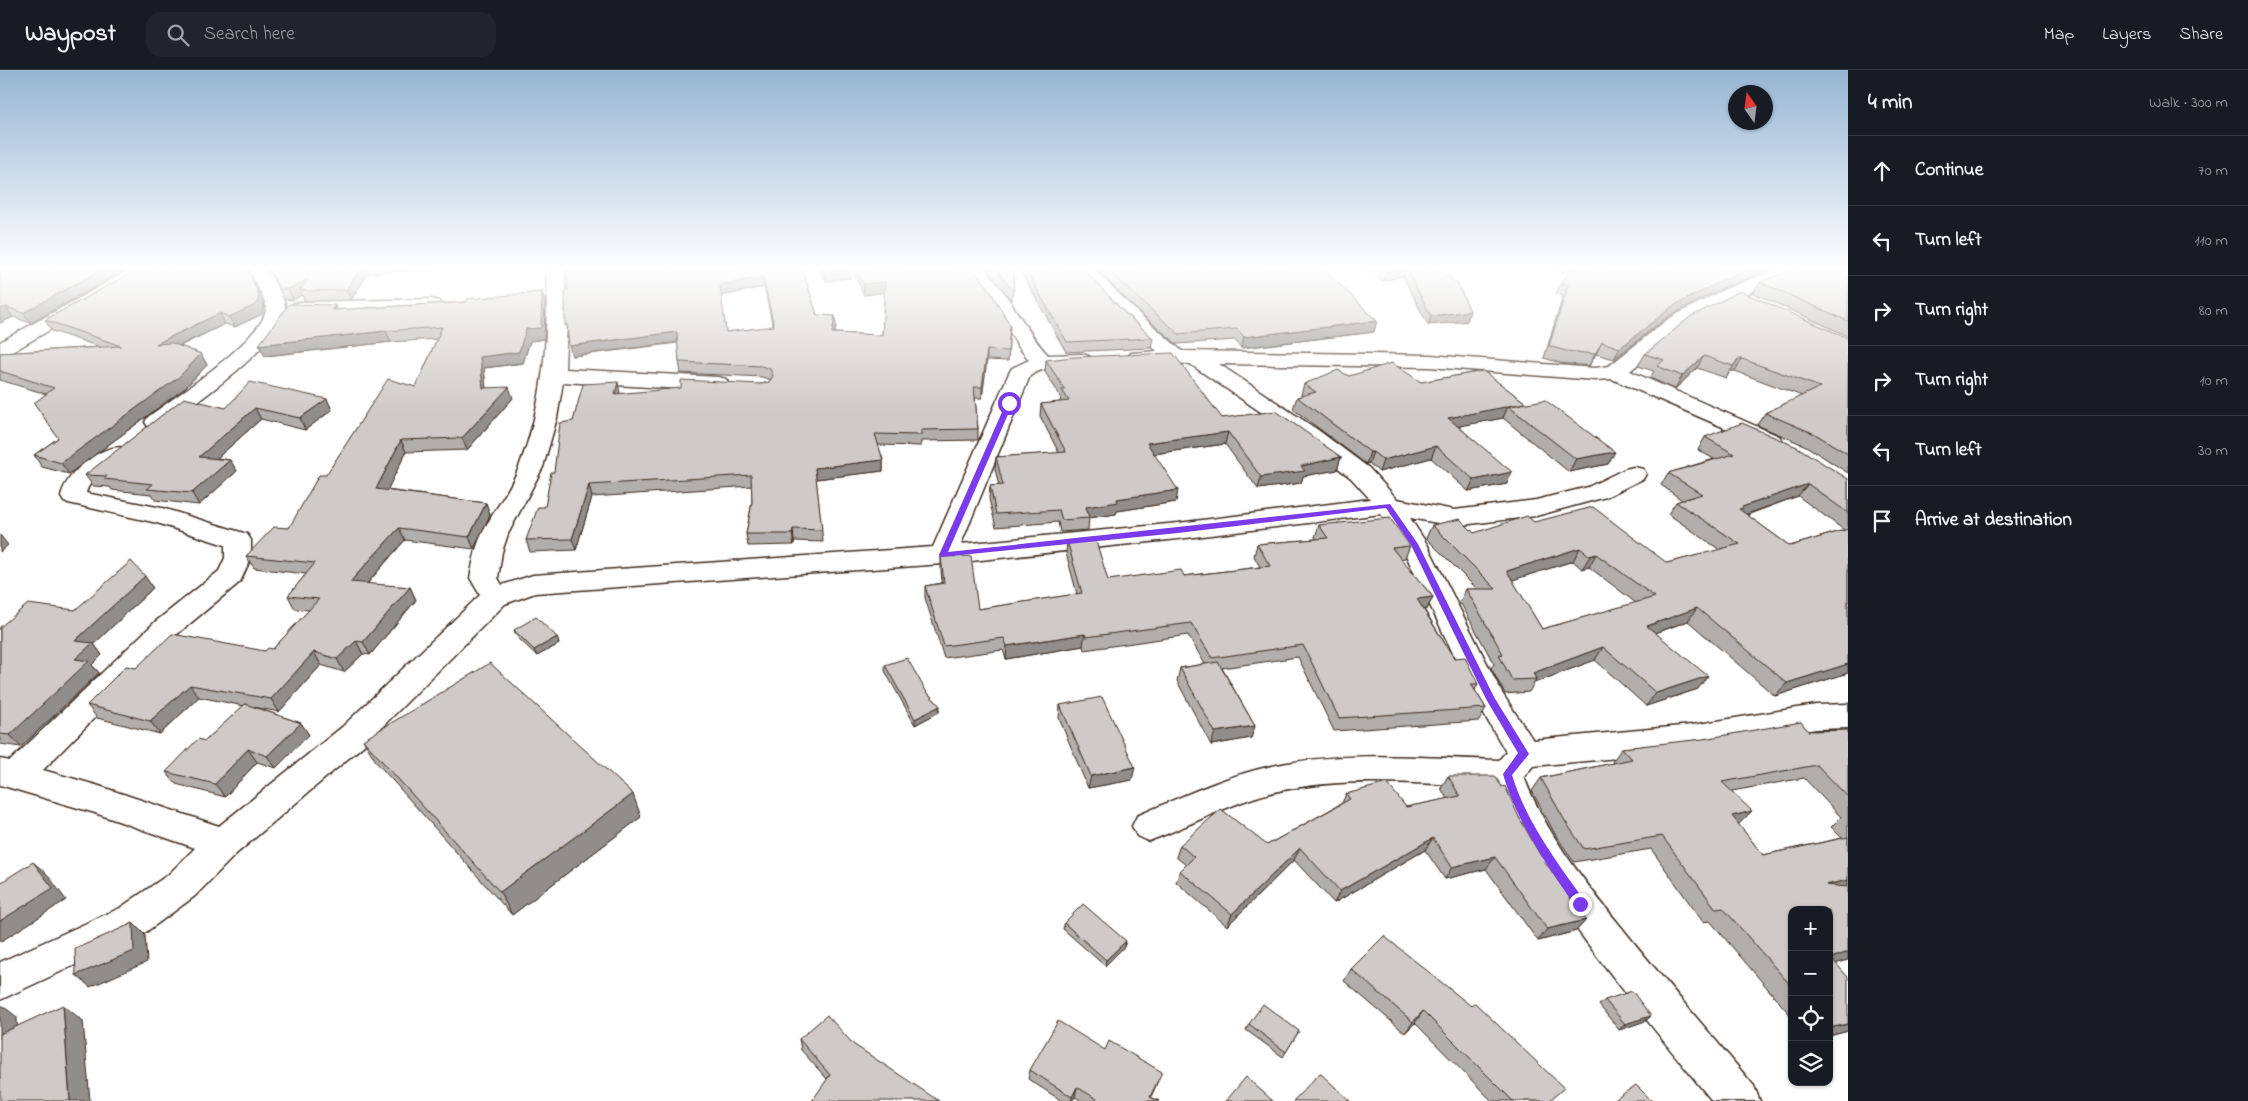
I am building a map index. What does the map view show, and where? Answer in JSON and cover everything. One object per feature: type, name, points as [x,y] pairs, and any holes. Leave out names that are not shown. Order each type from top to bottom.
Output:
[{"type":"street","points":[[0,351],[60,316]]},
{"type":"street","points":[[9,774],[165,629],[230,576],[238,558],[238,540],[213,530],[136,509],[88,503],[73,497],[72,490],[79,481],[128,446],[252,348],[273,322],[274,316]]},
{"type":"street","points":[[495,597],[484,578],[491,544],[531,468],[546,422],[555,376],[557,316]]},
{"type":"street","points":[[1010,316],[1028,346],[1042,362]]},
{"type":"street","points":[[1130,316],[1183,356],[1310,435],[1353,468],[1388,505],[1414,544],[1490,699],[1516,764],[1514,798],[1545,853],[1580,904],[1625,963],[1739,1101]]},
{"type":"street","points":[[1615,372],[1648,347],[1675,323],[1688,316]]},
{"type":"street","points":[[942,555],[1009,403],[1020,373],[1030,366],[1042,362],[1183,356],[1430,361],[1512,367],[1565,374],[1615,372],[1789,449]]},
{"type":"street","points":[[555,376],[738,385]]},
{"type":"street","points":[[0,980],[133,920],[182,885],[224,843],[353,736],[495,597],[533,584],[809,566],[942,555],[1178,531],[1388,505],[1429,515],[1463,517],[1536,508],[1597,492],[1634,474]]},
{"type":"street","points":[[1149,826],[1222,796],[1286,776],[1336,770],[1516,764],[1692,738],[1816,717],[1848,716]]},
{"type":"street","points":[[9,774],[96,799],[224,843]]},
{"type":"building","points":[[52,316],[214,316],[156,344],[172,343],[201,354],[179,377],[61,463],[34,455],[58,438],[34,403],[54,388],[0,371],[0,353],[121,346],[45,320]]},
{"type":"building","points":[[280,316],[541,316],[541,328],[526,329],[519,352],[480,357],[483,388],[509,387],[462,438],[401,440],[376,489],[486,503],[469,537],[399,528],[350,582],[410,587],[363,642],[356,641],[337,659],[314,652],[271,699],[190,685],[150,721],[87,705],[126,666],[136,668],[172,634],[265,651],[268,648],[273,649],[319,599],[288,596],[315,563],[246,556],[274,527],[289,528],[319,475],[326,475],[388,379],[416,387],[442,327],[386,331],[259,345]]},
{"type":"building","points":[[565,316],[724,316],[726,332],[774,326],[772,316],[835,316],[832,333],[882,335],[883,316],[1005,316],[1010,325],[1008,351],[987,350],[982,387],[974,387],[978,429],[921,430],[921,435],[875,434],[883,460],[815,468],[822,530],[793,529],[792,534],[746,534],[752,502],[751,475],[589,485],[572,539],[526,540],[538,507],[545,507],[551,472],[554,472],[560,423],[573,421],[583,384],[618,382],[615,394],[681,388],[681,380],[761,384],[769,382],[773,376],[770,369],[761,366],[679,362],[677,332],[569,346],[567,324],[565,326]]},
{"type":"building","points":[[1052,316],[1129,316],[1153,338],[1067,342]]},
{"type":"building","points":[[1158,316],[1372,316],[1377,321],[1244,337],[1237,329],[1179,334]]},
{"type":"building","points":[[1558,316],[1660,316],[1620,348],[1602,342],[1595,354],[1566,351],[1549,346]]},
{"type":"building","points":[[1798,316],[1848,338],[1848,454],[1815,434],[1765,413],[1820,387],[1742,359],[1738,359],[1733,366],[1704,356],[1682,376],[1657,366],[1664,360],[1645,354],[1690,317]]},
{"type":"building","points":[[1837,316],[1848,316],[1848,321]]},
{"type":"building","points":[[1173,353],[1222,418],[1276,411],[1341,457],[1301,466],[1305,471],[1261,477],[1228,432],[1147,443],[1178,490],[1117,499],[1118,502],[1086,507],[1089,518],[1062,520],[1059,510],[996,514],[990,486],[1003,485],[996,457],[1066,452],[1041,404],[1069,401],[1062,390],[1065,390],[1046,360],[1073,357]]},
{"type":"building","points":[[1392,363],[1421,382],[1483,371],[1526,403],[1448,418],[1512,472],[1474,480],[1436,446],[1383,460],[1297,397],[1316,392],[1304,384],[1338,370],[1349,376]]},
{"type":"building","points":[[250,382],[327,399],[300,418],[255,408],[199,457],[230,460],[192,493],[147,489],[153,484],[104,479],[107,476],[85,475],[184,398],[226,408]]},
{"type":"building","points":[[1545,400],[1615,452],[1576,459],[1508,406]]},
{"type":"building","points":[[1742,423],[1797,447],[1848,479],[1848,513],[1808,484],[1739,509],[1790,546],[1848,529],[1848,664],[1787,683],[1697,608],[1647,626],[1708,676],[1656,693],[1603,647],[1533,673],[1536,679],[1512,680],[1499,655],[1503,654],[1466,589],[1496,589],[1432,525],[1460,519],[1474,533],[1527,516],[1534,522],[1593,507],[1667,563],[1740,544],[1676,502],[1702,494],[1668,473],[1734,454],[1705,437]],"holes":[[[1580,548],[1590,556],[1596,554],[1655,597],[1542,629],[1507,571]]]},
{"type":"building","points":[[1390,518],[1410,546],[1392,548],[1433,597],[1417,599],[1454,658],[1465,657],[1478,684],[1471,684],[1486,708],[1339,718],[1303,645],[1212,658],[1191,623],[1086,637],[1085,634],[1007,646],[1004,638],[944,646],[925,586],[944,583],[941,557],[971,556],[978,609],[1082,593],[1067,541],[1095,538],[1108,580],[1181,570],[1184,576],[1270,566],[1257,544],[1328,538],[1319,525]]},
{"type":"building","points":[[131,561],[145,576],[75,641],[93,643],[75,659],[89,661],[10,735],[0,734],[0,627],[28,604],[75,610]]},
{"type":"building","points":[[536,617],[557,637],[534,650],[514,630]]},
{"type":"building","points":[[907,658],[926,691],[940,706],[915,719],[885,665]]},
{"type":"building","points":[[1218,662],[1255,726],[1215,732],[1180,668]]},
{"type":"building","points":[[490,663],[633,794],[500,892],[363,740]]},
{"type":"building","points":[[1102,697],[1135,767],[1091,776],[1060,705]]},
{"type":"building","points":[[245,704],[301,723],[267,756],[248,749],[215,784],[166,772],[198,739],[205,741]]},
{"type":"building","points":[[1801,722],[1808,731],[1848,730],[1848,797],[1817,765],[1722,782],[1752,811],[1732,816],[1763,855],[1848,837],[1848,880],[1826,885],[1848,887],[1848,952],[1833,957],[1833,906],[1788,906],[1788,982],[1723,908],[1716,909],[1662,836],[1584,849],[1565,821],[1541,778],[1632,759],[1622,748],[1703,739]]},
{"type":"building","points":[[1448,776],[1495,776],[1502,787],[1505,786],[1519,817],[1541,856],[1586,920],[1547,929],[1495,857],[1452,867],[1433,838],[1340,891],[1300,848],[1232,914],[1180,871],[1194,857],[1180,845],[1221,809],[1267,845],[1350,799],[1346,794],[1387,783],[1406,807],[1460,796]]},
{"type":"building","points":[[33,862],[53,888],[0,921],[0,883]]},
{"type":"building","points":[[1083,904],[1126,941],[1106,960],[1064,923]]},
{"type":"building","points":[[133,923],[134,951],[76,975],[75,949]]},
{"type":"building","points":[[1384,936],[1471,1006],[1475,1003],[1564,1088],[1549,1101],[1513,1101],[1423,1011],[1413,1022],[1351,969]]},
{"type":"building","points":[[1833,960],[1848,977],[1848,1024],[1833,1027]]},
{"type":"building","points":[[1632,991],[1651,1016],[1625,1024],[1605,1000]]},
{"type":"building","points":[[1263,1004],[1299,1031],[1286,1052],[1249,1024]]},
{"type":"building","points":[[63,1005],[70,1101],[0,1101],[0,1034]]},
{"type":"building","points":[[827,1015],[853,1044],[939,1101],[812,1101],[830,1075],[799,1039]]},
{"type":"building","points":[[1058,1021],[1105,1050],[1109,1041],[1162,1072],[1150,1097],[1159,1101],[1100,1101],[1077,1087],[1072,1097],[1030,1070]]},
{"type":"building","points":[[1320,1073],[1350,1101],[1293,1101]]},
{"type":"building","points":[[1246,1077],[1273,1101],[1226,1101]]},
{"type":"building","points":[[1636,1085],[1652,1101],[1613,1101]]},
{"type":"route","points":[[1009,403],[942,555],[1178,531],[1388,505],[1414,544],[1490,699],[1524,754],[1507,774],[1514,798],[1545,853],[1580,904]]}]
